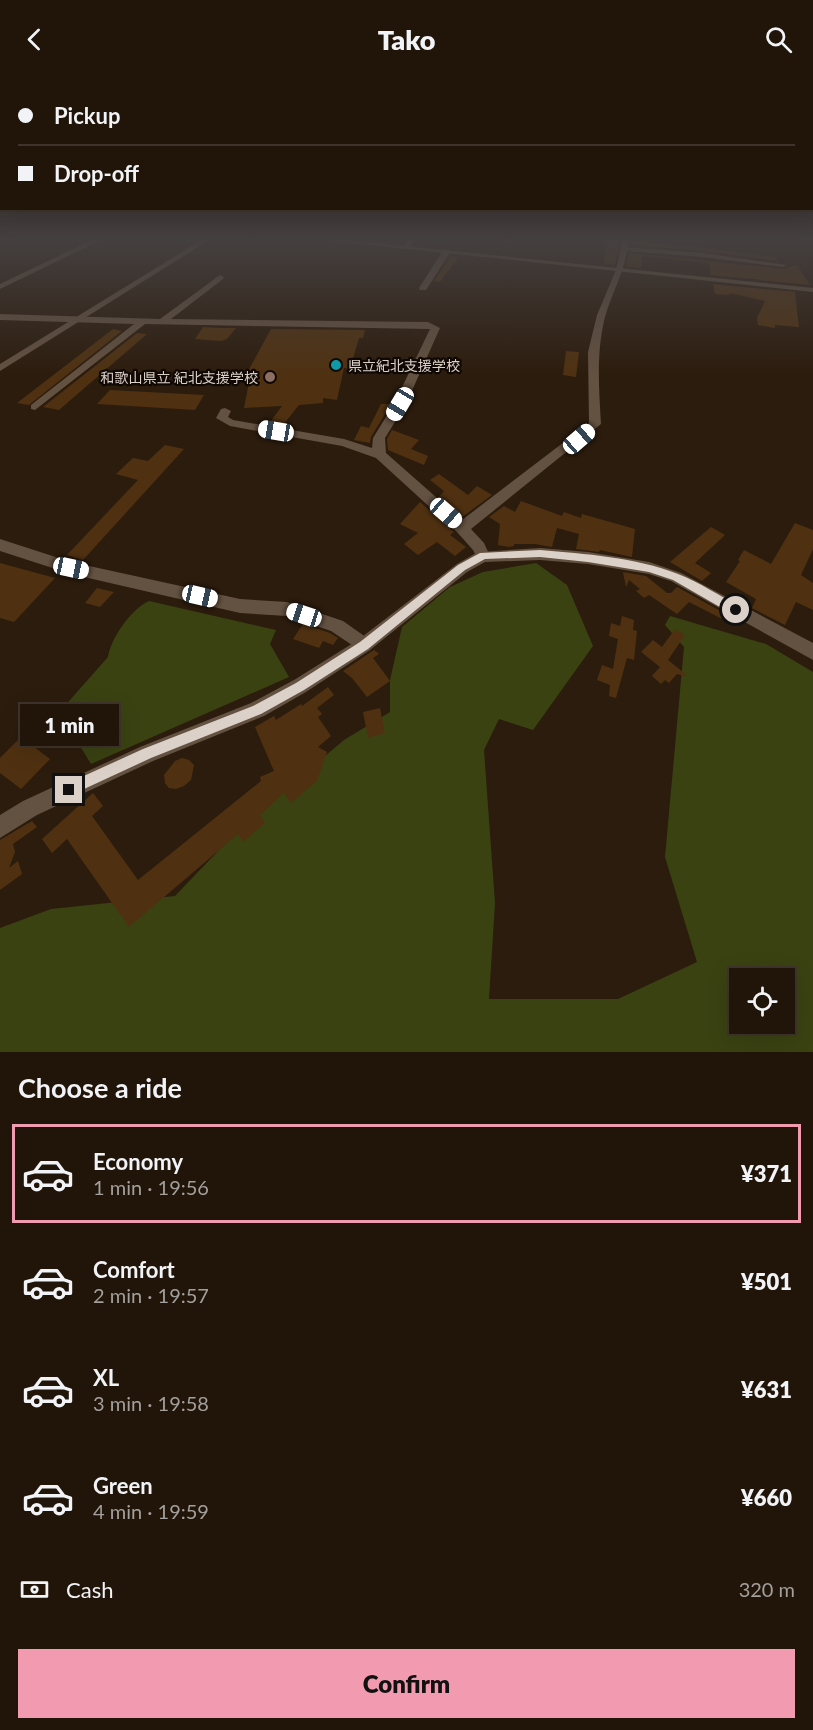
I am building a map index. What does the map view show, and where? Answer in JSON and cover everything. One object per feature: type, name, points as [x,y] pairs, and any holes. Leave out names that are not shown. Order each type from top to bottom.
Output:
[{"type":"street","points":[[0,369],[127,284]]},
{"type":"street","points":[[0,361],[131,284]]},
{"type":"street","points":[[163,321],[211,284]]},
{"type":"street","points":[[423,288],[425,284]]},
{"type":"street","points":[[462,528],[595,424],[592,352],[601,315],[614,284]]},
{"type":"street","points":[[759,284],[813,290]]},
{"type":"street","points":[[0,317],[72,320],[416,323],[435,328],[400,404],[379,438],[380,455]]},
{"type":"street","points":[[35,407],[143,321]]},
{"type":"street","points":[[225,411],[222,418],[230,423],[344,443],[380,455],[462,528],[479,547],[483,556]]},
{"type":"street","points":[[0,545],[71,568],[240,606],[287,609],[337,626],[364,645]]},
{"type":"street","points":[[0,827],[30,808],[147,753],[257,710],[300,686],[364,645],[462,568],[483,556],[540,554],[588,558],[649,568],[676,577],[813,652]]},
{"type":"green space","points":[[536,563],[567,585],[593,646],[533,730],[499,719],[484,750],[495,903],[489,999],[618,999],[697,962],[665,857],[684,647],[665,625],[670,616],[766,644],[813,672],[813,1052],[0,1052],[0,928],[51,909],[175,896],[242,826],[344,740],[390,712],[390,680],[402,627],[450,587],[483,572]]},
{"type":"green space","points":[[149,601],[276,630],[270,644],[289,677],[91,764],[72,733],[47,726],[108,657],[113,641],[129,617]]},
{"type":"building","points":[[713,284],[795,292],[799,327],[775,325],[775,328],[758,325],[757,318],[765,301],[730,293],[728,295],[715,294]]},
{"type":"building","points":[[203,327],[236,328],[227,339],[221,341],[195,339]]},
{"type":"building","points":[[113,329],[122,331],[29,405],[17,403]]},
{"type":"building","points":[[271,329],[365,330],[363,338],[359,338],[350,369],[344,368],[337,400],[323,398],[323,403],[299,405],[283,425],[270,422],[282,406],[244,408],[249,382],[242,382]]},
{"type":"building","points":[[137,333],[147,334],[59,410],[43,407]]},
{"type":"building","points":[[566,351],[579,352],[576,377],[563,375]]},
{"type":"building","points":[[110,390],[204,395],[195,410],[97,404]]},
{"type":"building","points":[[381,404],[391,404],[371,437],[370,443],[354,440],[361,426],[369,428]]},
{"type":"building","points":[[392,430],[419,440],[411,449],[428,456],[424,465],[388,450],[387,439]]},
{"type":"building","points":[[165,445],[184,449],[83,560],[67,555],[138,480],[116,474],[133,458],[148,461]]},
{"type":"building","points":[[439,474],[468,495],[477,486],[492,495],[462,517],[439,497],[444,491],[430,480]]},
{"type":"building","points":[[521,501],[562,516],[564,512],[581,518],[582,514],[635,529],[632,557],[600,550],[599,552],[576,549],[579,534],[557,528],[552,547],[535,544],[514,544],[509,547],[498,545],[500,524],[489,517],[504,506],[515,512]]},
{"type":"building","points":[[420,502],[454,532],[450,535],[466,547],[455,556],[437,542],[418,555],[404,544],[418,533],[400,524]]},
{"type":"building","points":[[795,523],[813,530],[813,549],[801,575],[813,583],[813,610],[796,602],[785,625],[752,608],[756,599],[726,582],[740,561],[738,560],[744,550],[771,564]]},
{"type":"building","points":[[711,527],[725,535],[695,563],[711,573],[702,581],[670,562]]},
{"type":"building","points":[[0,563],[55,578],[14,622],[0,618]]},
{"type":"building","points":[[623,572],[646,576],[667,593],[671,593],[677,587],[733,618],[730,623],[689,602],[677,614],[649,595],[644,598],[636,591],[640,589],[629,580],[626,587]]},
{"type":"building","points":[[97,588],[114,592],[100,607],[85,603]]},
{"type":"building","points":[[622,616],[634,620],[633,630],[637,631],[634,660],[627,658],[616,698],[609,696],[610,685],[597,680],[602,665],[613,669],[618,639],[609,636],[611,623],[620,626]]},
{"type":"building","points":[[303,624],[338,638],[333,645],[323,641],[319,648],[293,639]]},
{"type":"building","points":[[675,629],[685,635],[668,660],[689,677],[677,674],[669,683],[665,680],[661,684],[652,676],[660,667],[641,652],[653,640],[662,647]]},
{"type":"building","points":[[374,650],[379,654],[373,658],[390,681],[367,697],[352,678],[343,671]]},
{"type":"building","points":[[328,687],[334,695],[317,708],[322,714],[318,717],[331,736],[318,747],[327,752],[317,781],[291,803],[284,793],[260,815],[265,823],[243,842],[238,834],[129,927],[67,839],[52,853],[42,839],[93,793],[103,806],[92,816],[138,880],[261,781],[260,777],[274,771],[255,727],[274,716],[276,720],[301,704],[302,706]]},
{"type":"building","points":[[380,708],[385,733],[368,738],[363,712]]},
{"type":"building","points":[[21,737],[50,759],[21,789],[0,773],[0,758]]},
{"type":"building","points":[[182,758],[194,765],[191,780],[176,789],[169,788],[165,783],[164,775],[175,761]]},
{"type":"building","points":[[32,821],[37,827],[13,844],[15,852],[9,868],[18,861],[22,874],[0,890],[0,840]]},
{"type":"place","name":"県立紀北支援学校","points":[[336,365]]},
{"type":"place","name":"和歌山県立 紀北支援学校","points":[[270,377]]},
{"type":"route","points":[[69,790],[147,753],[257,710],[300,686],[364,645],[462,568],[483,556],[540,554],[588,558],[649,568],[676,577],[736,610]]}]
